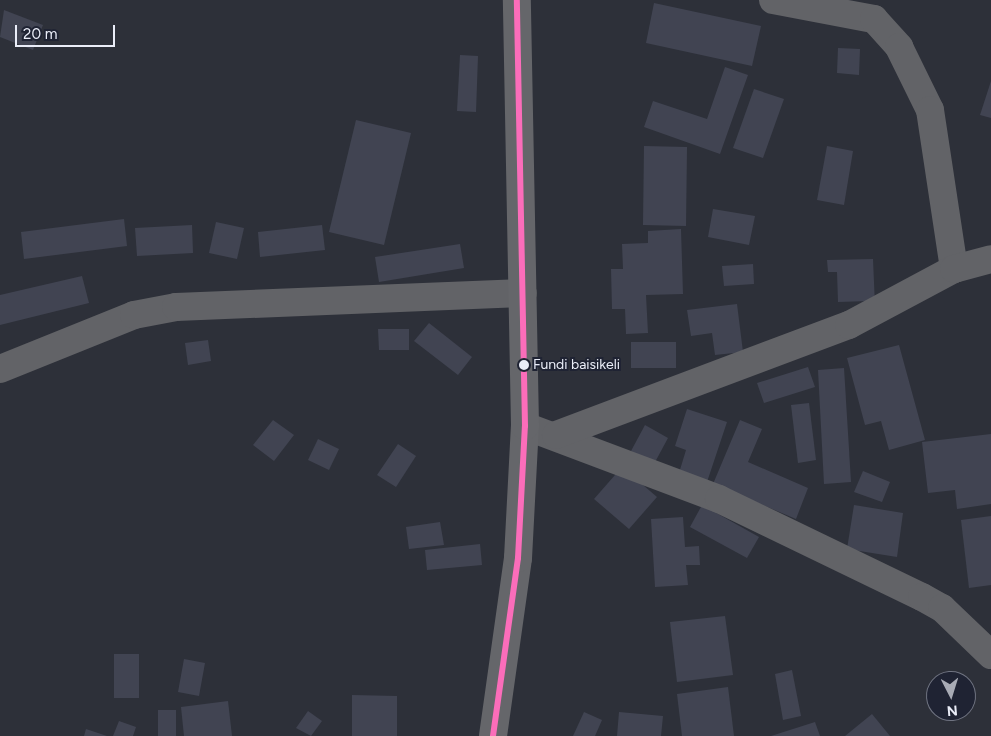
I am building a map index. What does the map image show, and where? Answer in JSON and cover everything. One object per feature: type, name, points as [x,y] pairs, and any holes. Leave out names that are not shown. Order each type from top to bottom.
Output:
[{"type":"main road","points":[[493,736],[518,558],[525,426],[517,0]]},
{"type":"street","points":[[773,0],[874,19],[899,47],[930,110],[954,269]]},
{"type":"street","points":[[556,435],[849,325],[954,269],[991,259]]},
{"type":"street","points":[[0,369],[134,315],[176,307],[523,293]]},
{"type":"street","points":[[525,426],[556,435],[719,500],[922,597],[942,608],[991,655]]},
{"type":"building","points":[[654,3],[761,26],[752,66],[646,43]]},
{"type":"building","points":[[4,10],[43,25],[33,50],[0,37]]},
{"type":"building","points":[[838,48],[860,49],[859,75],[837,73]]},
{"type":"building","points":[[460,55],[478,56],[476,112],[457,111]]},
{"type":"building","points":[[725,67],[748,75],[720,154],[644,127],[653,101],[707,119]]},
{"type":"building","points":[[991,81],[991,118],[980,115]]},
{"type":"building","points":[[754,89],[784,99],[763,158],[733,148]]},
{"type":"building","points":[[356,120],[411,133],[384,245],[329,232]]},
{"type":"building","points":[[644,146],[687,147],[686,226],[643,225]]},
{"type":"building","points":[[827,146],[853,151],[844,205],[817,200]]},
{"type":"building","points":[[713,209],[755,216],[749,245],[708,237]]},
{"type":"building","points":[[124,219],[127,246],[24,259],[21,232]]},
{"type":"building","points":[[216,222],[244,228],[237,259],[209,253]]},
{"type":"building","points":[[192,225],[193,253],[137,256],[135,228]]},
{"type":"building","points":[[322,225],[325,250],[260,257],[258,232]]},
{"type":"building","points":[[681,229],[683,294],[646,295],[648,333],[626,334],[625,309],[612,309],[611,269],[623,269],[622,244],[648,243],[648,231]]},
{"type":"building","points":[[460,244],[464,268],[379,282],[375,257]]},
{"type":"building","points":[[873,259],[875,306],[869,301],[838,302],[837,272],[828,272],[827,260]]},
{"type":"building","points":[[753,264],[754,284],[724,286],[722,266]]},
{"type":"building","points":[[82,276],[89,303],[0,325],[0,295]]},
{"type":"building","points":[[737,304],[743,352],[715,355],[712,333],[691,336],[687,310]]},
{"type":"building","points":[[429,323],[472,357],[458,375],[414,341]]},
{"type":"building","points":[[378,329],[409,329],[409,350],[379,350]]},
{"type":"building","points":[[208,340],[211,361],[188,365],[185,343]]},
{"type":"building","points":[[631,342],[676,342],[676,368],[631,368]]},
{"type":"building","points":[[899,345],[925,440],[889,450],[881,421],[865,425],[847,358]]},
{"type":"building","points":[[808,367],[815,387],[764,403],[757,383]]},
{"type":"building","points":[[844,368],[851,482],[824,484],[818,370]]},
{"type":"building","points":[[809,403],[816,460],[798,463],[791,405]]},
{"type":"building","points":[[687,409],[727,422],[707,482],[679,473],[686,450],[675,446]]},
{"type":"building","points":[[273,420],[294,435],[274,461],[253,445]]},
{"type":"building","points":[[740,420],[762,429],[748,462],[808,488],[796,519],[713,484]]},
{"type":"building","points":[[645,425],[668,438],[654,464],[631,451]]},
{"type":"building","points":[[991,434],[991,504],[957,509],[955,490],[928,493],[922,442]]},
{"type":"building","points":[[318,439],[339,449],[329,470],[308,460]]},
{"type":"building","points":[[398,444],[416,456],[396,487],[377,475]]},
{"type":"building","points":[[622,467],[657,497],[629,529],[594,499]]},
{"type":"building","points":[[863,471],[890,482],[882,502],[854,492]]},
{"type":"building","points":[[702,505],[759,537],[747,558],[690,527]]},
{"type":"building","points":[[854,505],[903,513],[897,557],[847,549]]},
{"type":"building","points":[[991,516],[991,585],[969,588],[961,520]]},
{"type":"building","points":[[683,517],[685,547],[699,546],[700,565],[686,565],[688,585],[655,587],[651,519]]},
{"type":"building","points":[[440,522],[444,545],[409,549],[406,527]]},
{"type":"building","points":[[480,544],[482,565],[427,570],[425,550]]},
{"type":"building","points":[[725,616],[733,675],[677,682],[670,622]]},
{"type":"building","points":[[114,654],[139,654],[139,698],[114,698]]},
{"type":"building","points":[[184,659],[205,663],[199,696],[178,692]]},
{"type":"building","points":[[792,670],[801,716],[783,720],[775,674]]},
{"type":"building","points":[[728,687],[734,736],[682,736],[677,694]]},
{"type":"building","points":[[352,695],[397,696],[397,736],[352,736]]},
{"type":"building","points":[[228,701],[232,736],[184,736],[181,707]]},
{"type":"building","points":[[158,710],[176,710],[176,736],[158,736]]},
{"type":"building","points":[[308,711],[322,721],[311,736],[296,728]]},
{"type":"building","points":[[584,712],[602,720],[595,736],[573,736]]},
{"type":"building","points":[[619,712],[663,716],[661,736],[617,736]]},
{"type":"building","points":[[872,714],[890,736],[845,736]]},
{"type":"building","points":[[119,721],[136,727],[133,736],[113,736]]},
{"type":"building","points":[[815,722],[820,736],[771,736]]},
{"type":"building","points":[[86,729],[107,736],[84,736]]},
{"type":"transit line","points":[[493,736],[518,558],[525,426],[517,0]]},
{"type":"place","name":"Fundi baisikeli","points":[[524,365]]}]
